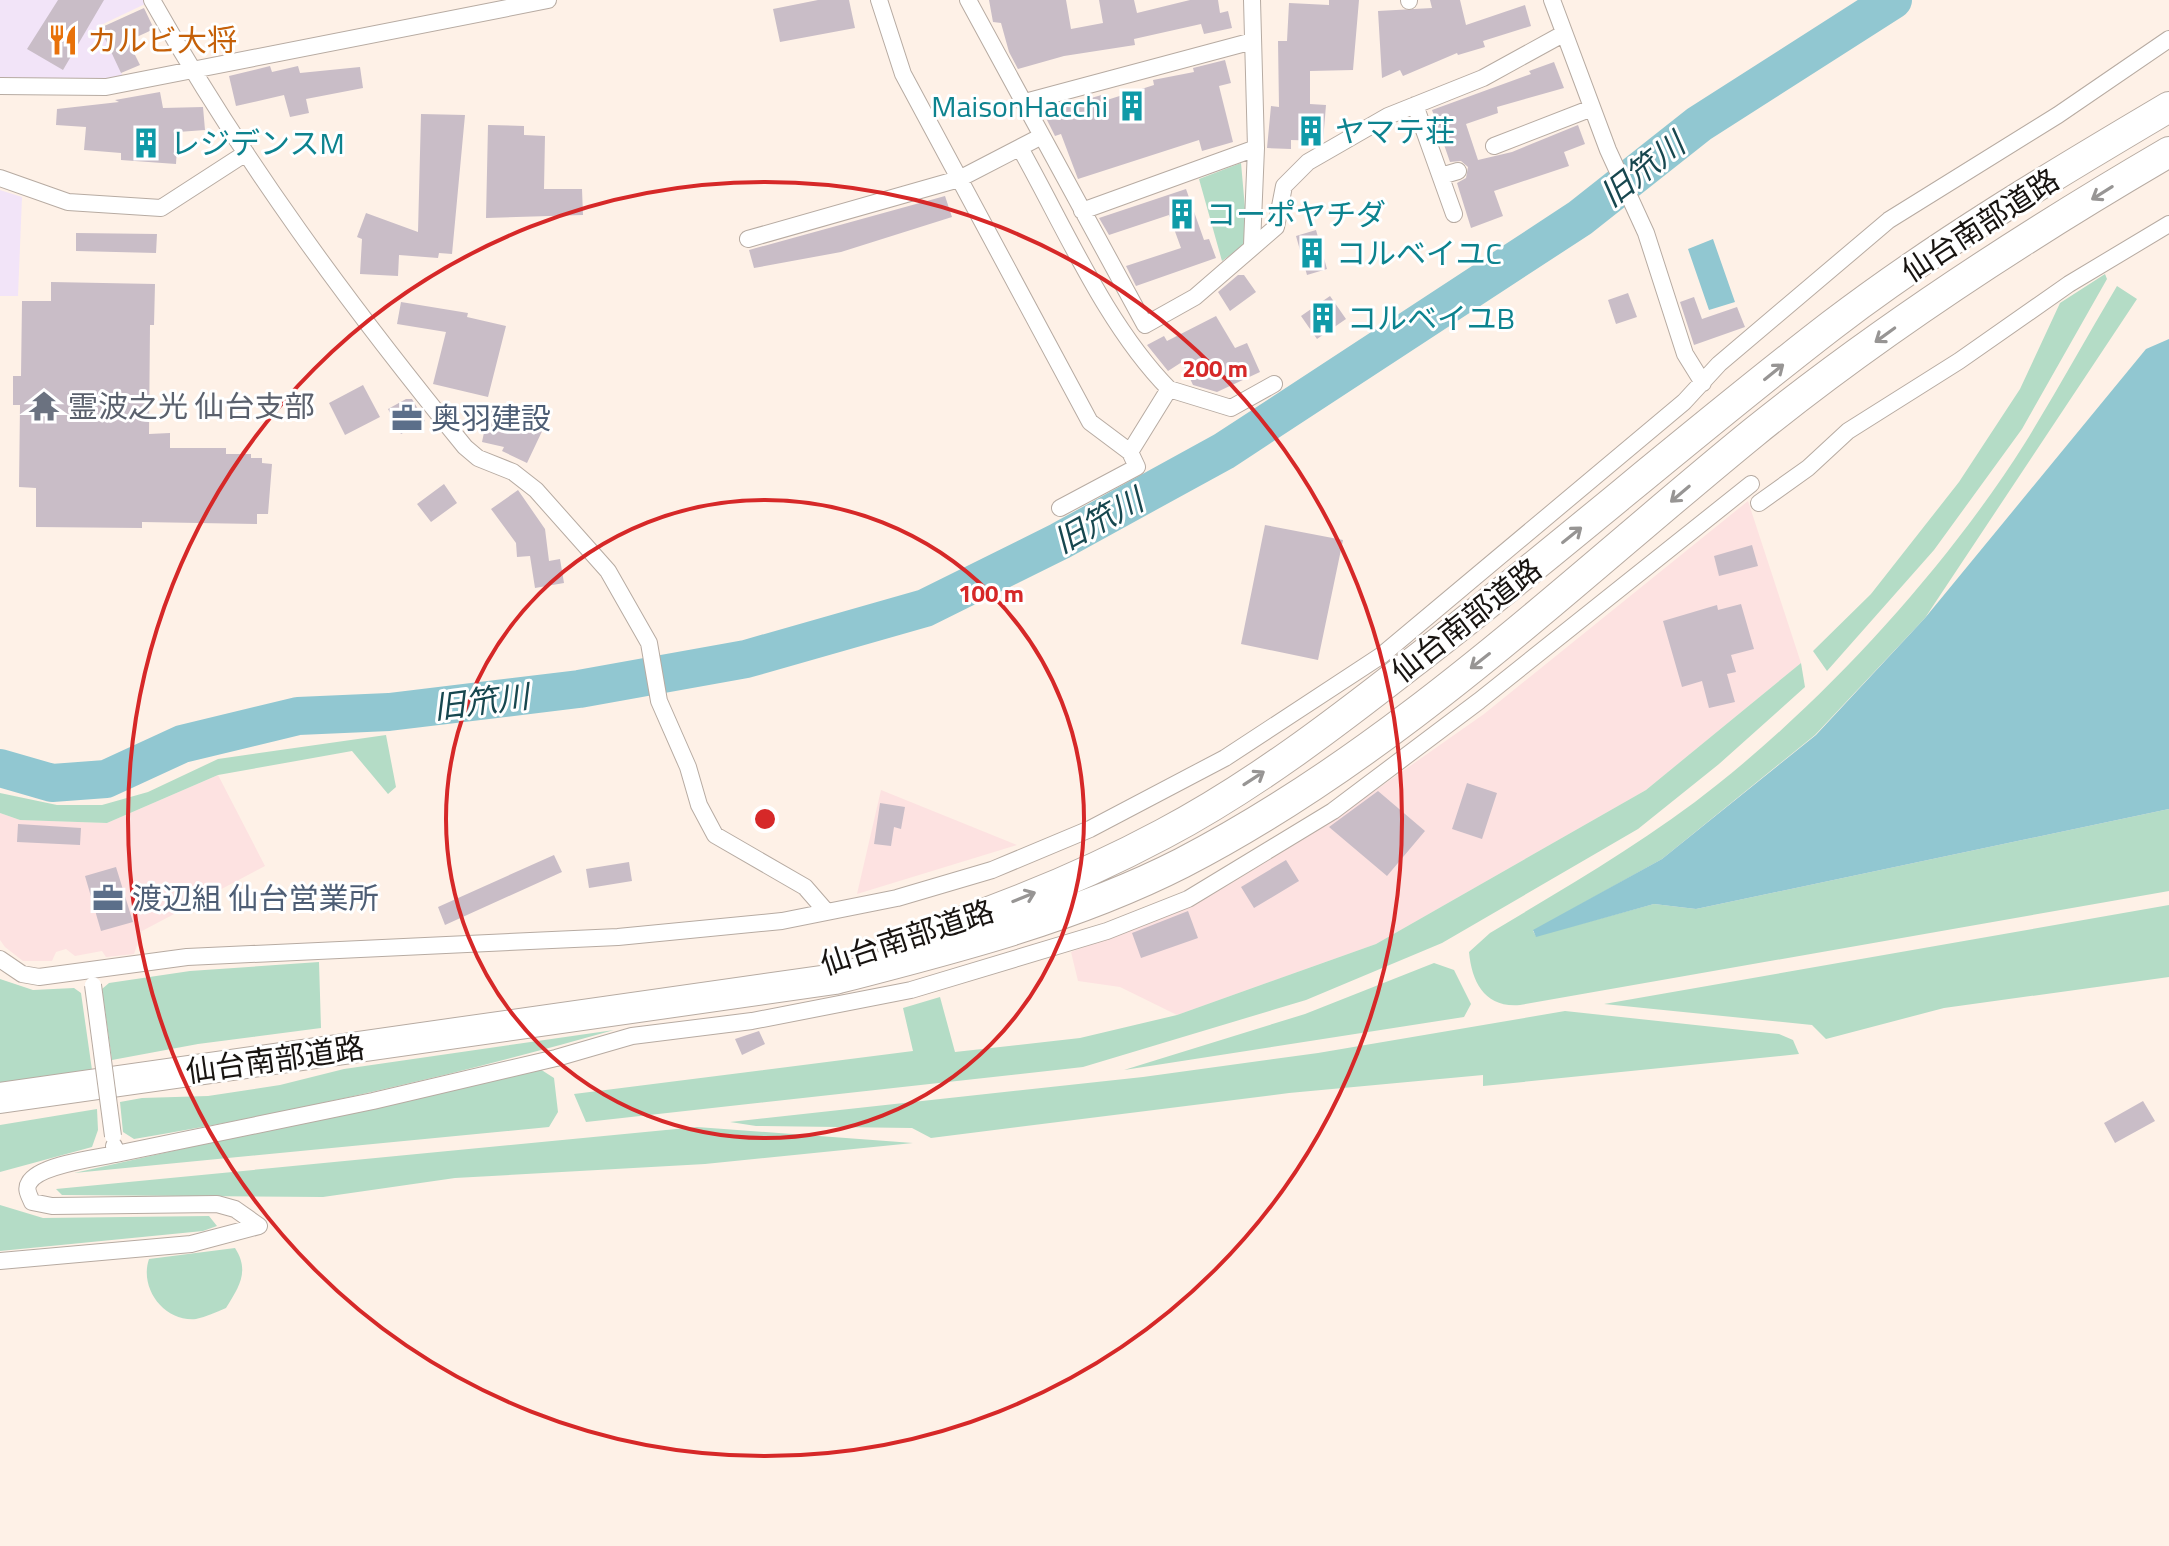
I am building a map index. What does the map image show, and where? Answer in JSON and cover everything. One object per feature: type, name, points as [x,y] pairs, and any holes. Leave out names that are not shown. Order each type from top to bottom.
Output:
[{"type":"highway","name":"仙台南部道路","points":[[693,999],[834,962],[952,926],[1073,877],[1165,833],[1328,728],[1833,324],[2048,179],[2169,107]]},
{"type":"highway","name":"仙台南部道路","points":[[0,1098],[835,979],[960,947],[1080,906],[1180,864],[1268,813],[1370,745],[1490,653],[1756,430],[1937,297],[2169,152]]},
{"type":"street","points":[[152,0],[192,71],[246,153],[390,354],[465,447],[478,458],[513,472],[536,490],[608,571],[649,643],[659,701],[688,767],[699,805],[715,835],[805,887],[825,910]]},
{"type":"street","points":[[0,86],[82,89],[192,71],[548,0]]},
{"type":"street","points":[[879,0],[903,74],[962,177],[1090,422],[1133,448]]},
{"type":"street","points":[[968,0],[1145,325],[1195,297],[1276,227],[1284,186],[1308,162],[1415,105],[1483,78],[1563,34]]},
{"type":"street","points":[[1252,0],[1256,148],[1252,245]]},
{"type":"street","points":[[1552,0],[1613,160],[1642,222],[1685,354],[1703,383]]},
{"type":"street","points":[[0,959],[22,974],[92,978],[187,957],[618,937],[782,921],[897,898],[992,870],[1090,829],[1225,758],[1382,655],[1703,383],[1719,364],[1889,220],[2058,115],[2169,39]]},
{"type":"street","points":[[1025,102],[1253,41]]},
{"type":"street","points":[[1415,105],[1454,214]]},
{"type":"street","points":[[1494,146],[1592,108]]},
{"type":"street","points":[[748,239],[962,177],[1040,137]]},
{"type":"street","points":[[1082,211],[1256,148]]},
{"type":"street","points":[[1015,151],[1123,332],[1166,395],[1231,408],[1274,384]]},
{"type":"street","points":[[0,178],[68,202],[161,208],[246,153]]},
{"type":"street","points":[[1441,176],[1458,171]]},
{"type":"street","points":[[1759,503],[1808,468],[1848,431],[1959,361],[2069,284],[2169,224]]},
{"type":"street","points":[[1060,508],[1137,467],[1133,448],[1166,395]]},
{"type":"street","points":[[0,1261],[191,1244],[259,1226],[235,1209],[217,1204],[52,1206],[32,1202],[27,1188],[30,1181],[44,1170],[373,1101],[556,1058],[632,1036],[752,1021],[911,990],[1107,931],[1188,899],[1333,811],[1479,701],[1751,484]]},
{"type":"street","points":[[92,978],[116,1154]]},
{"type":"shaded area","points":[[0,0],[143,0],[145,4],[101,25],[123,77],[85,83],[0,77]]},
{"type":"shaded area","points":[[0,190],[22,197],[18,296],[0,296]]},
{"type":"shaded area","points":[[1748,501],[1801,663],[1646,790],[1376,944],[1177,1015],[1120,987],[1078,981],[1071,952],[1164,916],[1236,880],[1326,825],[1484,714]]},
{"type":"shaded area","points":[[218,775],[265,866],[142,931],[134,954],[106,957],[102,951],[75,956],[66,949],[56,952],[52,961],[23,961],[5,947],[0,940],[0,813],[20,820],[107,823]]},
{"type":"shaded area","points":[[881,790],[1017,845],[857,894]]},
{"type":"green space","points":[[1241,163],[1248,242],[1222,261],[1199,179]]},
{"type":"green space","points":[[2105,274],[2107,279],[2022,429],[1934,550],[1827,671],[1813,651],[1871,594],[1959,482],[2020,389],[2060,303]]},
{"type":"green space","points":[[2117,286],[2137,299],[1925,618],[1815,735],[1662,859],[1533,931],[1536,936],[1654,904],[1696,909],[2169,809],[2169,891],[1520,1005],[1508,1005],[1489,998],[1473,974],[1469,952],[1490,933],[1635,844],[1718,784],[1803,710],[1885,626],[1924,581],[1994,489],[2025,443]]},
{"type":"green space","points":[[1801,663],[1805,687],[1719,764],[1638,829],[1442,943],[1306,1000],[1083,1067],[586,1122],[574,1094],[913,1051],[903,1008],[940,997],[955,1052],[1080,1038],[1177,1015],[1376,944],[1646,790]]},
{"type":"green space","points":[[386,735],[396,787],[388,794],[352,751],[218,775],[107,823],[20,820],[0,813],[0,793],[57,805],[102,805],[148,792],[218,759]]},
{"type":"green space","points":[[2169,905],[2169,977],[1944,1008],[1826,1039],[1812,1025],[1604,1004]]},
{"type":"green space","points":[[319,962],[321,1028],[198,1044],[112,1060],[102,989],[109,983],[190,971]]},
{"type":"green space","points":[[1434,963],[1454,970],[1471,1004],[1464,1017],[1124,1070],[1305,1014]]},
{"type":"green space","points":[[0,979],[33,990],[74,988],[81,993],[92,1070],[0,1083]]},
{"type":"green space","points":[[1565,1011],[1779,1034],[1793,1040],[1799,1054],[1483,1086],[1483,1075],[1289,1093],[931,1138],[912,1128],[756,1126],[730,1122],[1143,1077],[1318,1053]]},
{"type":"green space","points":[[614,1030],[315,1105],[134,1139],[123,1132],[120,1102],[142,1098],[208,1096],[280,1085],[344,1069]]},
{"type":"green space","points":[[540,1069],[554,1078],[558,1112],[549,1127],[74,1173]]},
{"type":"green space","points":[[97,1109],[98,1130],[92,1147],[0,1172],[0,1125]]},
{"type":"green space","points":[[697,1127],[913,1143],[705,1164],[455,1178],[323,1197],[62,1195],[56,1189]]},
{"type":"green space","points":[[0,1205],[43,1218],[209,1216],[217,1226],[203,1231],[0,1251]]},
{"type":"green space","points":[[235,1248],[242,1264],[241,1279],[226,1308],[196,1319],[184,1318],[164,1309],[151,1292],[147,1270],[149,1259]]},
{"type":"water","points":[[1713,239],[1735,302],[1709,310],[1688,249]]},
{"type":"water","points":[[2169,339],[2169,809],[1696,909],[1654,904],[1536,937],[1533,930],[1662,859],[1816,735],[1925,618],[2146,349]]},
{"type":"building","points":[[58,0],[104,0],[63,70],[27,49]]},
{"type":"building","points":[[818,0],[849,0],[855,28],[780,42],[773,9]]},
{"type":"building","points":[[989,0],[1066,0],[1071,29],[1103,23],[1099,0],[1134,0],[1137,13],[1190,0],[1218,0],[1220,13],[1228,11],[1232,28],[1204,34],[1201,24],[1134,39],[1135,45],[1064,56],[1018,69],[1009,52],[1001,23],[993,22]]},
{"type":"building","points":[[1329,0],[1359,0],[1353,70],[1310,71],[1310,104],[1326,105],[1323,141],[1291,140],[1291,149],[1267,148],[1271,106],[1279,107],[1278,41],[1287,41],[1289,3],[1329,5]]},
{"type":"building","points":[[1430,0],[1460,0],[1466,25],[1525,5],[1531,26],[1483,41],[1485,47],[1457,53],[1403,76],[1400,70],[1382,78],[1378,11],[1432,8]]},
{"type":"building","points":[[144,8],[154,29],[128,41],[140,65],[121,73],[100,28]]},
{"type":"building","points":[[1225,60],[1231,83],[1219,86],[1233,142],[1202,151],[1199,140],[1078,179],[1061,134],[1055,136],[1043,112],[1105,94],[1107,100],[1154,85],[1153,80],[1194,72],[1193,68]]},
{"type":"building","points":[[1554,62],[1564,88],[1497,107],[1498,113],[1466,124],[1478,160],[1512,152],[1578,125],[1585,144],[1564,152],[1569,166],[1494,191],[1503,216],[1471,228],[1457,183],[1466,178],[1468,167],[1461,161],[1450,162],[1432,110],[1531,74],[1529,71]]},
{"type":"building","points":[[270,66],[272,72],[298,66],[300,73],[360,67],[363,88],[306,99],[309,113],[290,117],[284,95],[236,106],[229,76]]},
{"type":"building","points":[[160,92],[163,108],[203,107],[205,130],[178,132],[176,164],[121,160],[121,153],[84,150],[86,127],[56,125],[57,109],[119,102],[115,100]]},
{"type":"building","points":[[421,114],[465,115],[452,254],[439,253],[438,258],[399,255],[398,276],[360,274],[362,239],[357,237],[366,213],[418,232]]},
{"type":"building","points":[[488,125],[524,126],[524,135],[545,136],[544,189],[582,189],[583,215],[486,218]]},
{"type":"building","points":[[1186,189],[1204,240],[1209,239],[1216,258],[1136,286],[1126,266],[1181,248],[1169,215],[1109,235],[1099,218]]},
{"type":"building","points":[[945,196],[952,217],[841,252],[754,268],[749,250]]},
{"type":"building","name":"コルベイユC","points":[[1316,230],[1327,269],[1307,275],[1296,236]]},
{"type":"building","points":[[76,233],[157,234],[156,253],[76,251]]},
{"type":"building","points":[[1238,275],[1244,275],[1256,292],[1230,311],[1218,292]]},
{"type":"building","points":[[51,282],[155,284],[154,325],[150,325],[149,434],[170,433],[170,448],[226,448],[226,454],[251,454],[251,458],[262,458],[262,463],[272,464],[268,514],[257,514],[257,524],[142,522],[142,528],[36,527],[36,488],[19,487],[20,405],[13,405],[13,376],[21,376],[22,301],[51,301]]},
{"type":"building","points":[[1628,293],[1637,317],[1616,324],[1608,300]]},
{"type":"building","name":"コルベイユB","points":[[1330,296],[1346,319],[1317,339],[1301,316]]},
{"type":"building","points":[[1694,297],[1702,319],[1737,307],[1745,327],[1694,345],[1680,302]]},
{"type":"building","points":[[401,302],[468,313],[467,317],[506,326],[488,397],[433,384],[446,332],[397,324]]},
{"type":"building","points":[[1216,316],[1235,348],[1247,343],[1260,372],[1217,392],[1193,385],[1182,362],[1168,371],[1147,345],[1164,336],[1167,341]]},
{"type":"building","points":[[363,385],[380,417],[345,435],[329,403]]},
{"type":"building","points":[[412,399],[425,421],[401,434],[388,409]]},
{"type":"building","points":[[490,404],[508,408],[545,425],[527,463],[502,451],[504,447],[482,442]]},
{"type":"building","points":[[444,484],[457,503],[431,522],[417,504]]},
{"type":"building","points":[[518,490],[545,529],[549,561],[560,559],[564,583],[535,588],[530,556],[517,557],[516,543],[491,509]]},
{"type":"building","points":[[1265,525],[1343,540],[1318,660],[1241,644]]},
{"type":"building","points":[[1752,545],[1758,566],[1719,576],[1714,556]]},
{"type":"building","points":[[1741,604],[1754,649],[1731,655],[1736,672],[1727,674],[1735,702],[1709,708],[1702,681],[1682,687],[1663,621],[1717,605],[1718,610]]},
{"type":"building","points":[[1467,783],[1497,793],[1482,839],[1452,829]]},
{"type":"building","points":[[1378,791],[1425,831],[1387,876],[1329,827]]},
{"type":"building","points":[[880,803],[905,807],[901,829],[894,827],[891,846],[874,844]]},
{"type":"building","points":[[18,824],[81,828],[80,845],[17,842]]},
{"type":"building","points":[[554,855],[562,872],[445,925],[438,907]]},
{"type":"building","points":[[1286,860],[1299,881],[1254,908],[1241,887]]},
{"type":"building","points":[[629,862],[632,881],[589,888],[586,869]]},
{"type":"building","points":[[116,867],[133,922],[101,931],[85,876]]},
{"type":"building","points":[[1188,911],[1198,938],[1141,958],[1132,933]]},
{"type":"building","points":[[759,1031],[765,1044],[742,1055],[735,1039]]},
{"type":"building","points":[[2143,1101],[2155,1121],[2115,1143],[2104,1123]]},
{"type":"waterway","name":"旧笊川","points":[[0,768],[52,783],[106,779],[182,744],[298,716],[389,712],[579,689],[746,659],[925,608],[1060,541],[1224,451],[1580,218],[1699,124],[1893,0]]},
{"type":"place","name":"カルビ大将","points":[[63,40]]},
{"type":"place","name":"MaisonHacchi","points":[[1132,106]]},
{"type":"place","name":"ヤマテ荘","points":[[1311,131]]},
{"type":"place","name":"レジデンスM","points":[[146,143]]},
{"type":"place","name":"コーポヤチダ","points":[[1182,214]]},
{"type":"place","name":"コルベイユC","points":[[1312,253]]},
{"type":"place","name":"コルベイユB","points":[[1323,318]]},
{"type":"place","name":"霊波之光 仙台支部","points":[[44,406]]},
{"type":"place","name":"奥羽建設","points":[[407,418]]},
{"type":"place","name":"渡辺組 仙台営業所","points":[[108,898]]}]
